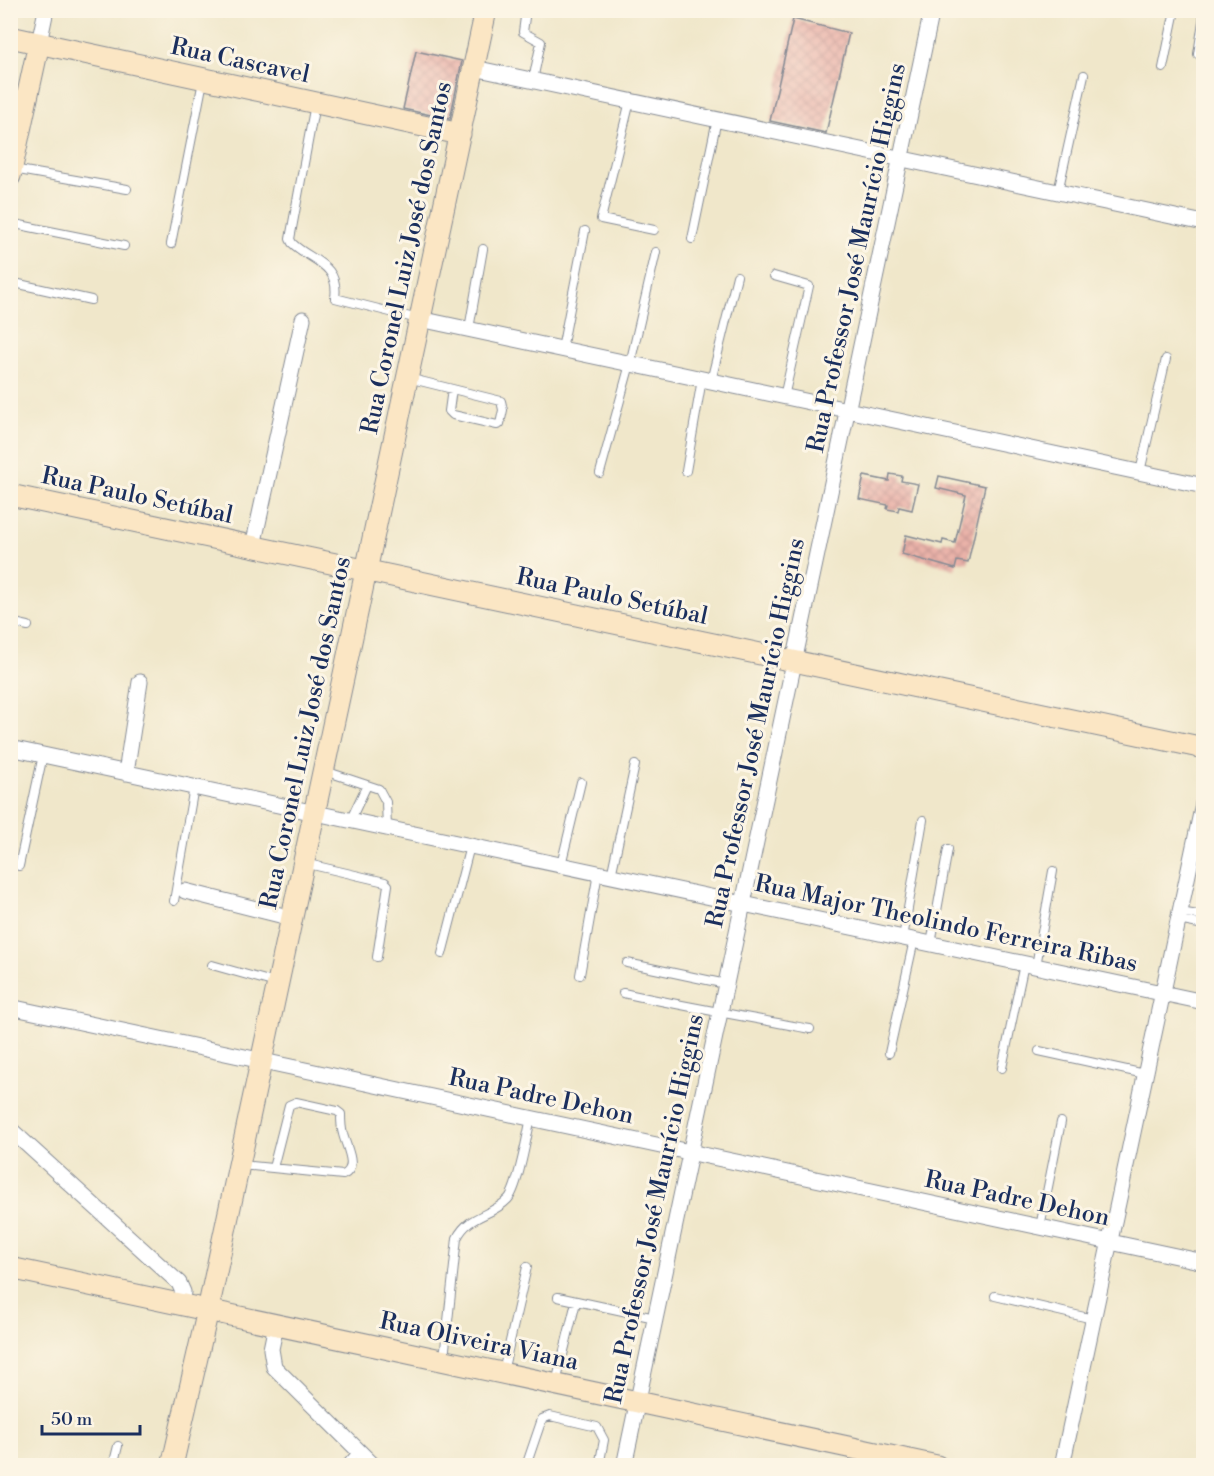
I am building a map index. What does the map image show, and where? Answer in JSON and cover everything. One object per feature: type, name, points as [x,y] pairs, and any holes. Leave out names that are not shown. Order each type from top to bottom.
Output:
[{"type":"main road","name":"Rua Coronel Luiz José dos Santos","points":[[172,1466],[262,1061],[486,10]]},
{"type":"main road","name":"Rua Cascavel","points":[[10,38],[460,134]]},
{"type":"main road","points":[[11,172],[39,44]]},
{"type":"main road","name":"Rua Paulo Setúbal","points":[[10,495],[1203,748]]},
{"type":"main road","name":"Rua Oliveira Viana","points":[[10,1268],[937,1466]]},
{"type":"street","points":[[39,44],[46,10]]},
{"type":"street","name":"Rua Professor José Maurício Higgins","points":[[624,1466],[932,10]]},
{"type":"street","points":[[474,68],[1203,223]]},
{"type":"street","points":[[253,546],[303,319]]},
{"type":"street","points":[[420,319],[1203,486]]},
{"type":"street","points":[[126,773],[140,682]]},
{"type":"street","name":"Rua Major Theolindo Ferreira Ribas","points":[[10,748],[1203,1002]]},
{"type":"street","points":[[1062,1466],[1203,799]]},
{"type":"street","points":[[180,896],[292,918]]},
{"type":"street","name":"Rua Padre Dehon","points":[[10,1007],[1203,1262]]},
{"type":"street","points":[[10,1129],[179,1283],[183,1292],[182,1305]]},
{"type":"street","points":[[276,1325],[271,1349],[274,1367],[374,1466]]},
{"type":"lane","points":[[526,10],[523,32],[541,42],[533,80]]},
{"type":"lane","points":[[1162,68],[1175,10]]},
{"type":"lane","points":[[1198,54],[1203,15]]},
{"type":"lane","points":[[1058,192],[1084,75]]},
{"type":"lane","points":[[171,244],[203,79]]},
{"type":"lane","points":[[630,101],[601,219],[654,230]]},
{"type":"lane","points":[[316,103],[291,243],[320,261],[327,269],[336,287],[335,298],[420,319]]},
{"type":"lane","points":[[692,239],[717,119]]},
{"type":"lane","points":[[11,172],[127,189]]},
{"type":"lane","points":[[10,223],[124,246]]},
{"type":"lane","points":[[562,350],[585,231]]},
{"type":"lane","points":[[468,329],[483,249]]},
{"type":"lane","points":[[600,473],[630,364],[656,252]]},
{"type":"lane","points":[[686,471],[706,380],[737,276]]},
{"type":"lane","points":[[774,276],[809,286],[784,396]]},
{"type":"lane","points":[[10,282],[91,300]]},
{"type":"lane","points":[[1140,472],[1166,359]]},
{"type":"lane","points":[[408,378],[501,401],[503,410],[500,424],[450,413],[452,389]]},
{"type":"lane","points":[[10,622],[28,626]]},
{"type":"lane","points":[[19,866],[43,755]]},
{"type":"lane","points":[[580,975],[604,875],[635,765]]},
{"type":"lane","points":[[323,771],[379,789],[383,795],[387,828]]},
{"type":"lane","points":[[561,865],[581,782]]},
{"type":"lane","points":[[350,820],[367,785]]},
{"type":"lane","points":[[180,896],[194,787]]},
{"type":"lane","points":[[889,1053],[908,939],[924,820]]},
{"type":"lane","points":[[442,954],[470,846]]},
{"type":"lane","points":[[931,944],[948,849]]},
{"type":"lane","points":[[304,863],[385,882],[388,885],[378,957]]},
{"type":"lane","points":[[1002,1068],[1053,871]]},
{"type":"lane","points":[[1179,916],[1203,916]]},
{"type":"lane","points":[[1179,916],[1203,925]]},
{"type":"lane","points":[[627,963],[726,984]]},
{"type":"lane","points":[[212,965],[278,984]]},
{"type":"lane","points":[[623,993],[810,1029]]},
{"type":"lane","points":[[1039,1051],[1145,1074]]},
{"type":"lane","points":[[239,1165],[343,1175],[348,1173],[350,1156],[342,1133],[341,1114],[338,1111],[296,1102],[289,1104],[273,1168]]},
{"type":"lane","points":[[444,1360],[457,1238],[462,1227],[498,1208],[511,1197],[531,1118]]},
{"type":"lane","points":[[1040,1227],[1061,1122]]},
{"type":"lane","points":[[503,1373],[527,1267]]},
{"type":"lane","points":[[994,1296],[1093,1319]]},
{"type":"lane","points":[[558,1297],[655,1318]]},
{"type":"lane","points":[[556,1384],[576,1302]]},
{"type":"lane","points":[[526,1466],[537,1427],[542,1419],[550,1416],[597,1427],[604,1440],[599,1466]]},
{"type":"lane","points":[[113,1466],[118,1446]]},
{"type":"lane","points":[[345,1466],[358,1451]]},
{"type":"building","points":[[793,19],[849,33],[826,133],[770,121]]},
{"type":"building","points":[[416,51],[462,61],[450,119],[403,109]]},
{"type":"building","points":[[890,474],[902,476],[901,481],[918,484],[912,510],[899,507],[898,511],[887,509],[888,505],[859,499],[864,476],[889,481]]},
{"type":"building","points":[[939,476],[985,486],[968,563],[957,561],[955,569],[902,554],[906,535],[942,544],[943,540],[955,543],[966,495],[936,488]]}]
